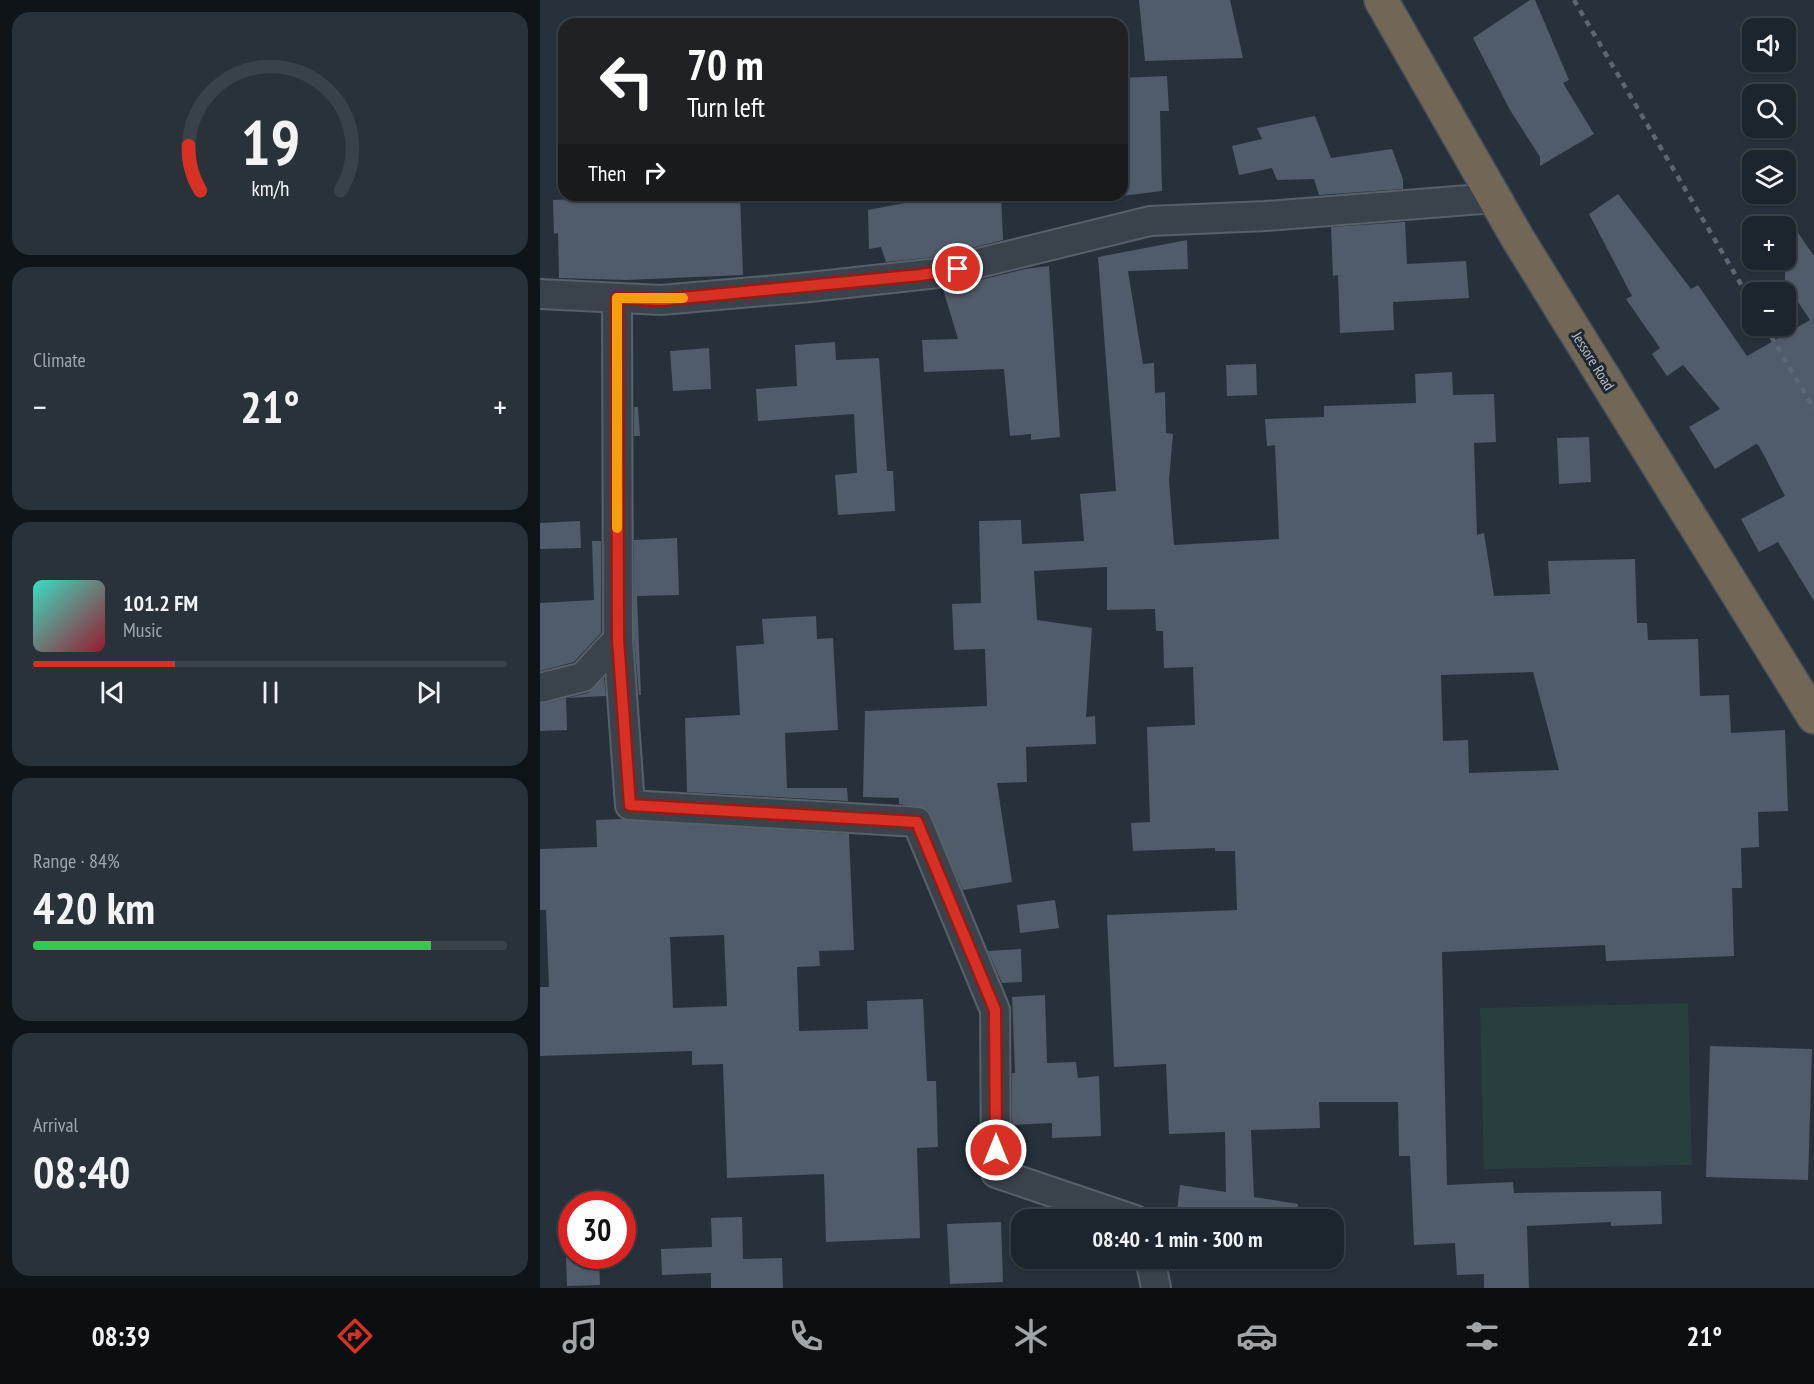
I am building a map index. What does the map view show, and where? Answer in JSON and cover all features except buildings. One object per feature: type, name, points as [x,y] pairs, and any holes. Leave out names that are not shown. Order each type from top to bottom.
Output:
[{"type":"highway","name":"Jessore Road","points":[[1381,0],[1494,198],[1814,717]]},
{"type":"street","points":[[540,294],[661,300],[938,273],[1150,221],[1266,216],[1494,198]]},
{"type":"street","points":[[617,298],[618,639],[630,805],[917,822],[995,1010],[996,1173],[1103,1209]]},
{"type":"street","points":[[540,688],[583,678],[618,639]]},
{"type":"street","points":[[1152,1269],[1156,1288]]},
{"type":"green space","points":[[1688,1003],[1692,1165],[1484,1169],[1480,1008]]},
{"type":"railway","points":[[1574,0],[1742,286]]},
{"type":"railway","points":[[1771,336],[1814,409]]},
{"type":"slow traffic","points":[[617,528],[617,298],[661,300],[683,298]]},
{"type":"route","points":[[958,269],[810,287],[661,300],[617,298],[618,639],[630,805],[917,822],[995,1010],[996,1150]]}]
